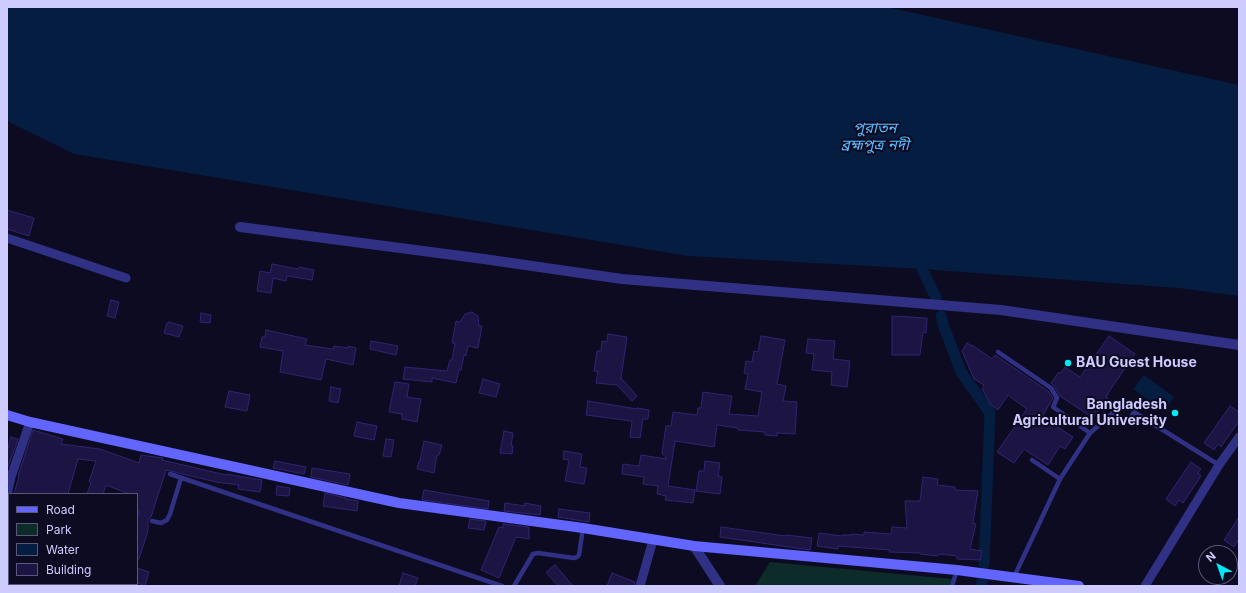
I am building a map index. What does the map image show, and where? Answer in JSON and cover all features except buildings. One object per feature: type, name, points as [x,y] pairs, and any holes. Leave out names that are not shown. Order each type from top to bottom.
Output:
[{"type":"main road","points":[[7,415],[30,422],[399,503],[583,528],[694,546],[957,570],[1014,577],[1047,584],[1079,586]]},
{"type":"street","points":[[240,227],[622,279],[1001,310],[1239,345]]},
{"type":"street","points":[[7,238],[126,278]]},
{"type":"street","points":[[7,495],[30,422]]},
{"type":"street","points":[[1145,586],[1219,465],[1239,437]]},
{"type":"street","points":[[640,586],[653,540]]},
{"type":"street","points":[[694,546],[720,586]]},
{"type":"lane","points":[[998,352],[1051,388],[1057,398],[1053,407],[1090,433]]},
{"type":"lane","points":[[1014,577],[1060,479],[1090,433],[1115,411],[1119,403],[1127,402],[1130,404],[1134,412],[1219,465]]},
{"type":"lane","points":[[1115,411],[1115,415],[1122,420],[1130,419],[1134,412]]},
{"type":"lane","points":[[1032,460],[1060,479]]},
{"type":"lane","points":[[170,474],[502,586]]},
{"type":"lane","points":[[152,522],[161,523],[167,520],[181,478]]},
{"type":"lane","points":[[514,586],[533,554],[538,553],[569,558],[577,557],[579,555],[583,528]]},
{"type":"lane","points":[[952,586],[957,570]]},
{"type":"green space","points":[[770,562],[952,579],[950,586],[755,586]]},
{"type":"water","name":"পুরাতন ব্রহ্মপুত্র নদী","points":[[7,7],[887,7],[1239,85],[1239,296],[1178,288],[922,269],[688,256],[74,154],[7,121]]},
{"type":"water","points":[[1144,375],[1174,397],[1164,411],[1133,389]]},
{"type":"waterway","points":[[919,256],[922,269],[936,298]]},
{"type":"waterway","points":[[941,316],[961,372],[990,413],[984,564]]},
{"type":"waterway","points":[[981,586],[983,578]]},
{"type":"place","name":"BAU Guest House","points":[[1068,363]]},
{"type":"place","name":"Bangladesh Agricultural University","points":[[1175,413]]}]
